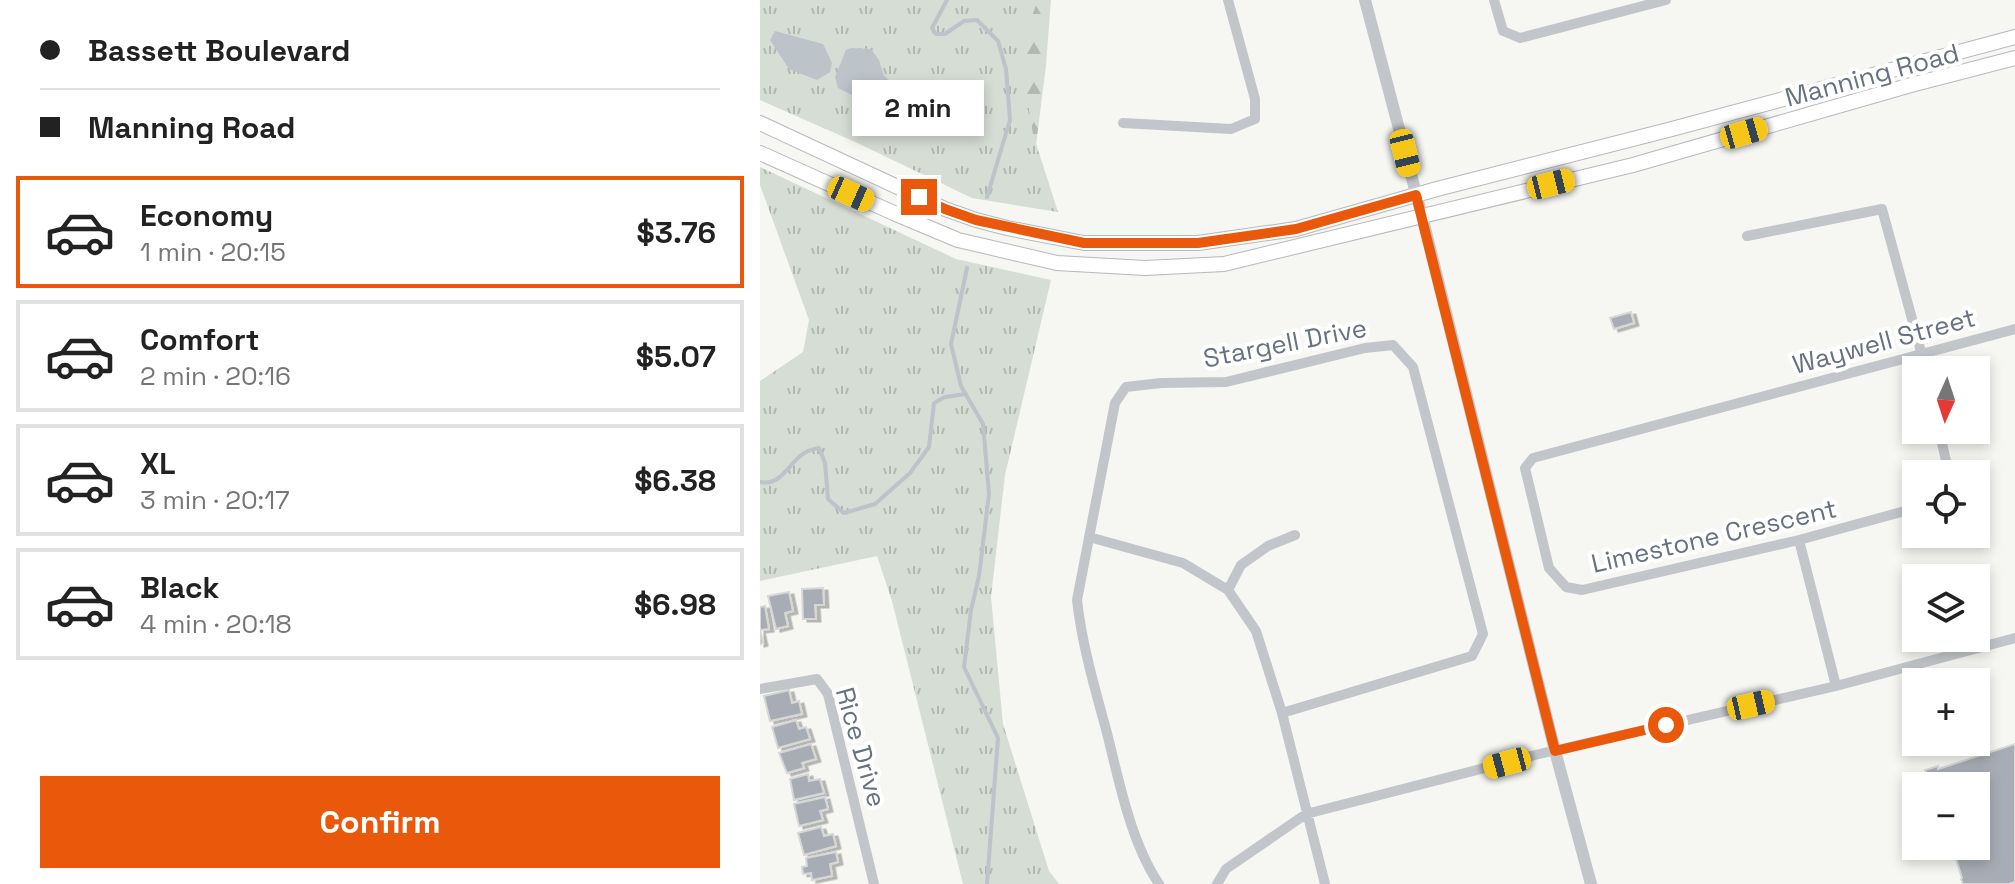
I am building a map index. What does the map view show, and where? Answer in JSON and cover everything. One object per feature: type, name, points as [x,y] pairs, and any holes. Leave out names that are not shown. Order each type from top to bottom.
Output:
[{"type":"main road","name":"Manning Road","points":[[760,123],[945,209],[1007,228],[1084,243],[1198,243],[1296,229],[2015,37]]},
{"type":"main road","name":"Manning Road","points":[[760,153],[958,240],[1057,263],[1145,268],[1224,264],[1633,165],[2015,58]]},
{"type":"street","points":[[1123,123],[1231,129],[1255,119],[1255,99],[1228,0]]},
{"type":"street","points":[[1365,0],[1591,884]]},
{"type":"street","points":[[1494,0],[1503,31],[1520,38],[1666,0]]},
{"type":"street","points":[[1747,236],[1882,209],[1923,356]]},
{"type":"street","name":"Waywell Street","points":[[1765,395],[2015,329]]},
{"type":"street","name":"Stargell Drive","points":[[1159,884],[1149,869],[1125,804],[1080,631],[1077,600],[1115,403],[1126,387],[1226,382],[1365,348],[1393,345],[1413,367],[1483,634],[1472,656],[1282,713]]},
{"type":"street","name":"Limestone Crescent","points":[[1765,395],[1533,458],[1525,468],[1549,568],[1566,587],[1582,590],[1799,540],[1902,512]]},
{"type":"street","points":[[1228,590],[1241,565],[1268,546],[1295,535]]},
{"type":"street","points":[[1089,537],[1183,563],[1228,590],[1256,631],[1282,713],[1325,884]]},
{"type":"street","points":[[1799,540],[1836,686]]},
{"type":"street","points":[[1217,884],[1226,869],[1306,814],[1555,751],[1836,686],[2015,638]]},
{"type":"street","name":"Rice Drive","points":[[760,689],[817,679],[828,694],[874,884]]},
{"type":"green space","points":[[760,0],[1038,0],[1019,50],[1033,134],[1058,212],[972,198],[760,100]]},
{"type":"green space","points":[[830,0],[1051,0],[1036,145]]},
{"type":"green space","points":[[760,167],[956,259],[1051,280],[1005,475],[991,597],[1003,724],[1049,871],[1059,884],[963,884],[892,601],[877,556],[760,581],[760,381],[803,352],[809,320],[760,185]]},
{"type":"shaded area","points":[[775,31],[823,44],[832,63],[830,72],[817,80],[789,69],[770,40]]},
{"type":"shaded area","points":[[871,49],[879,60],[884,76],[902,91],[923,101],[916,122],[911,125],[838,88],[835,77],[846,50]]},
{"type":"building","points":[[1631,312],[1634,323],[1614,329],[1610,318]]},
{"type":"building","points":[[823,588],[824,605],[815,605],[816,619],[803,619],[802,589]]},
{"type":"building","points":[[789,592],[793,611],[785,613],[788,626],[776,629],[768,596]]},
{"type":"building","points":[[765,606],[769,629],[760,630],[760,607]]},
{"type":"building","points":[[789,690],[792,703],[799,701],[802,714],[770,721],[764,696]]},
{"type":"building","points":[[796,720],[799,729],[806,727],[810,739],[778,748],[772,727]]},
{"type":"building","points":[[811,744],[816,759],[802,763],[804,768],[787,773],[779,753]]},
{"type":"building","points":[[2015,744],[2015,882],[1963,884],[1956,860],[1990,860],[1990,772],[1925,770],[1978,756],[1990,756],[1990,752]]},
{"type":"building","points":[[808,774],[809,781],[820,779],[824,793],[794,800],[790,779]]},
{"type":"building","points":[[825,797],[828,809],[820,811],[823,820],[799,826],[794,804]]},
{"type":"building","points":[[821,827],[824,836],[833,834],[836,846],[804,855],[798,833]]},
{"type":"building","points":[[836,852],[838,862],[830,864],[832,876],[812,880],[811,873],[803,874],[802,867],[807,866],[806,858]]},
{"type":"waterway","points":[[947,0],[932,28],[936,34],[945,34],[964,21],[977,20],[998,41],[1006,69],[1010,120],[987,197]]},
{"type":"waterway","points":[[967,268],[951,344],[961,386],[983,424],[989,494],[964,667],[998,738],[987,884]]},
{"type":"waterway","points":[[760,482],[774,481],[800,456],[819,448],[825,463],[828,499],[844,513],[875,504],[910,473],[929,447],[934,403],[945,397],[966,394]]},
{"type":"route","points":[[919,197],[976,220],[1084,243],[1198,243],[1296,229],[1416,195],[1555,751],[1666,725]]}]
